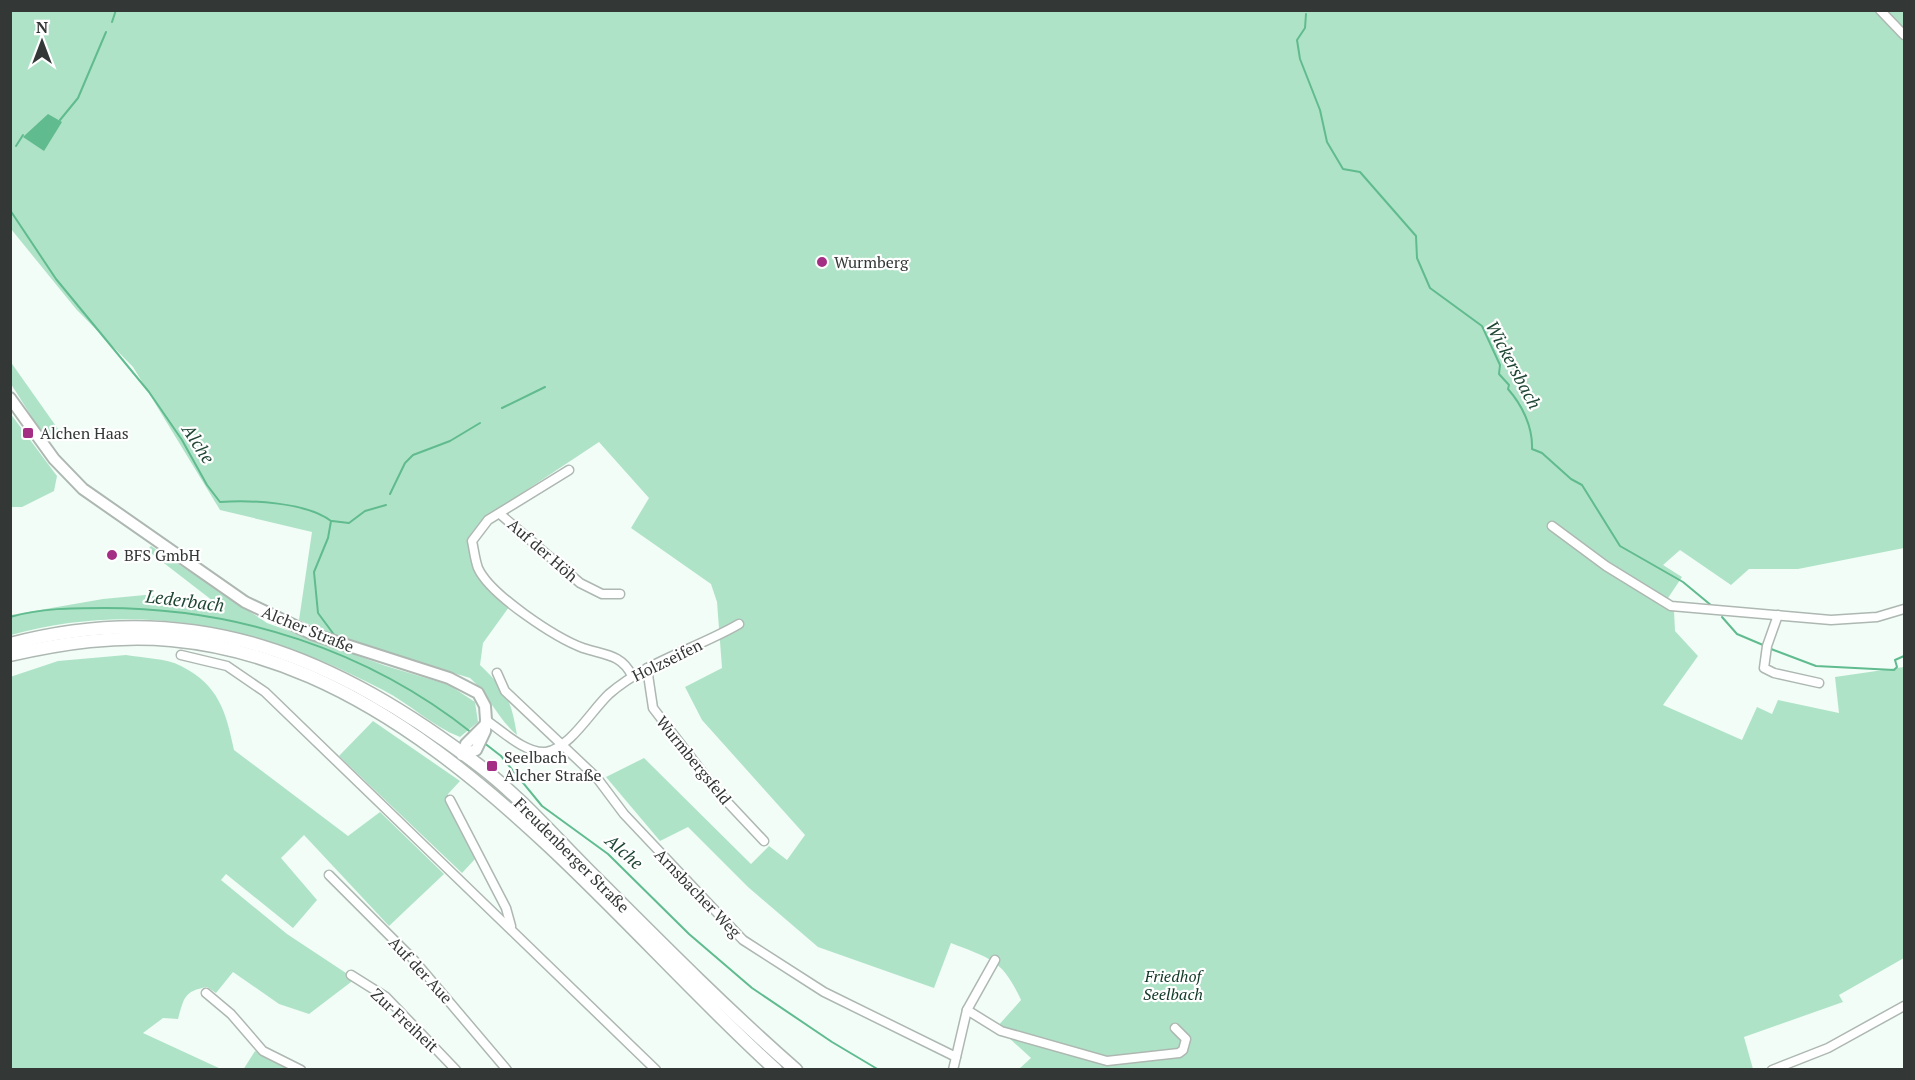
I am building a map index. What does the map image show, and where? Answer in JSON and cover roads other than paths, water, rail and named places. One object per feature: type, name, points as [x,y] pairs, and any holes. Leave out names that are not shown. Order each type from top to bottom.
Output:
[{"type":"main road","name":"Freudenberger Straße","points":[[10,644],[75,630],[124,627],[170,628],[244,641],[288,654],[349,680],[400,710],[459,760],[715,1013],[776,1070]]},
{"type":"main road","name":"Freudenberger Straße","points":[[10,656],[75,642],[123,638],[186,641],[241,652],[282,665],[362,702],[418,738],[499,783],[723,1005],[796,1070]]},
{"type":"street","points":[[1880,10],[1905,34]]},
{"type":"street","name":"Alcher Straße","points":[[10,398],[54,459],[94,498],[262,611],[328,640],[449,678],[472,688],[478,693],[485,706],[484,726]]},
{"type":"street","name":"Auf der Höh","points":[[569,470],[488,520],[472,542],[479,570],[503,597],[543,628],[583,648],[614,656],[627,664],[632,676]]},
{"type":"street","name":"Auf der Höh","points":[[500,514],[580,583],[602,594],[620,594]]},
{"type":"street","points":[[1552,526],[1606,566],[1671,606],[1831,620],[1876,617],[1905,609]]},
{"type":"street","points":[[1778,615],[1765,654],[1764,668],[1774,674],[1819,683]]},
{"type":"street","name":"Holzseifen","points":[[562,747],[594,708],[632,676],[739,624]]},
{"type":"street","points":[[181,655],[228,666],[265,692],[458,879],[511,927],[624,1041],[656,1070]]},
{"type":"street","name":"Wurmbergsfeld","points":[[647,668],[653,708],[716,790],[764,840]]},
{"type":"street","name":"Arnsbacher Weg","points":[[497,674],[505,691],[562,747],[597,777],[624,814],[743,940],[824,992],[956,1057]]},
{"type":"street","points":[[459,760],[476,750],[473,743],[484,726],[534,751],[549,752],[562,747]]},
{"type":"street","points":[[450,800],[506,908],[511,927]]},
{"type":"street","name":"Auf der Aue","points":[[329,875],[413,959],[507,1070]]},
{"type":"street","points":[[953,1070],[967,1010],[995,960]]},
{"type":"street","name":"Zur Freiheit","points":[[351,975],[386,997],[456,1070]]},
{"type":"street","points":[[206,993],[231,1014],[263,1051],[301,1070]]},
{"type":"street","points":[[1772,1070],[1828,1048],[1905,1006]]},
{"type":"street","points":[[967,1010],[1001,1031],[1107,1061],[1179,1053],[1184,1050],[1186,1039],[1175,1028]]},
{"type":"waterway","points":[[112,22],[116,10]]},
{"type":"waterway","name":"Wickersbach","points":[[1306,14],[1305,28],[1297,40],[1300,59],[1320,110],[1327,142],[1343,169],[1360,172],[1416,236],[1417,258],[1430,288],[1482,326],[1500,365],[1499,374],[1509,385],[1508,389],[1526,417],[1531,433],[1532,449],[1542,453],[1571,479],[1582,485],[1620,546],[1683,582],[1712,606]]},
{"type":"waterway","points":[[60,120],[78,98],[106,32]]},
{"type":"waterway","points":[[16,146],[23,135]]},
{"type":"waterway","name":"Alche","points":[[10,210],[56,279],[149,392],[220,502],[247,501],[293,506],[331,521],[328,538],[314,572],[318,613],[335,636]]},
{"type":"waterway","points":[[502,408],[545,387]]},
{"type":"waterway","points":[[390,494],[405,463],[413,455],[450,441],[480,423]]},
{"type":"waterway","points":[[332,521],[349,523],[365,511],[386,505]]},
{"type":"waterway","name":"Lederbach","points":[[10,617],[45,610],[105,608],[154,610],[203,616],[252,626],[299,639],[389,678],[432,704],[472,733]]},
{"type":"waterway","name":"Wickersbach","points":[[1722,617],[1737,634],[1763,645]]},
{"type":"waterway","name":"Wickersbach","points":[[1771,649],[1816,666],[1894,670],[1897,667],[1895,660],[1904,656]]},
{"type":"waterway","name":"Alche","points":[[483,742],[501,756],[542,806],[608,854],[689,934],[752,988],[832,1042],[879,1070]]},
{"type":"place","name":"Wurmberg","points":[[822,262]]},
{"type":"place","name":"Alchen Haas","points":[[28,433]]},
{"type":"place","name":"BFS GmbH","points":[[112,555]]},
{"type":"place","name":"Seelbach Alcher Straße","points":[[492,766]]},
{"type":"park label","name":"Friedhof Seelbach","points":[[1173,985]]}]
